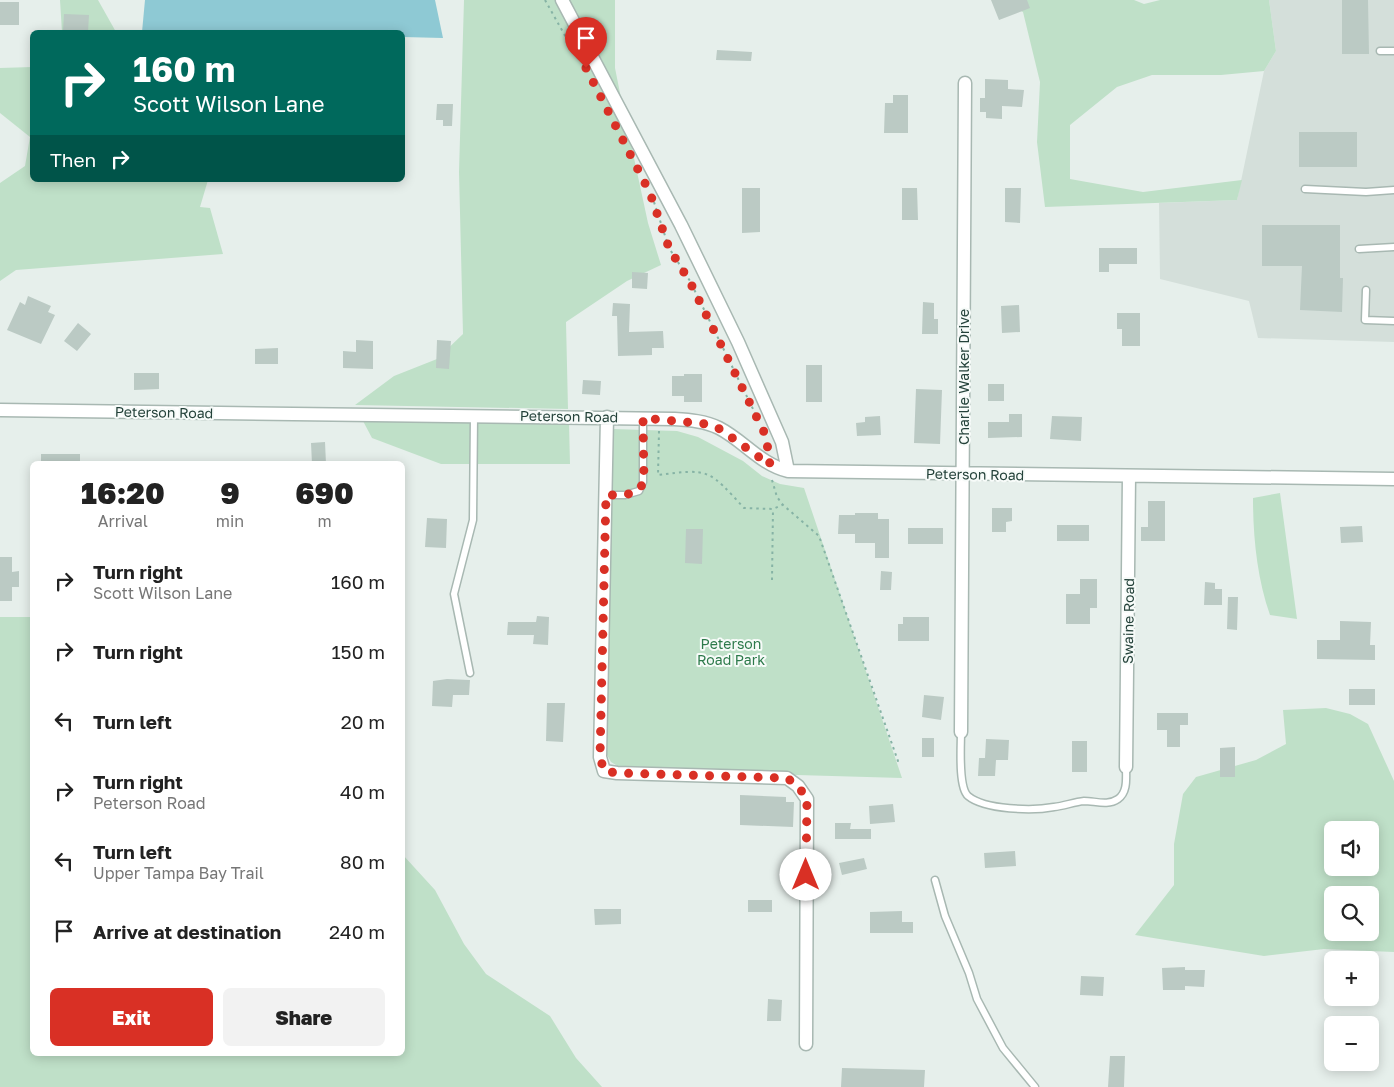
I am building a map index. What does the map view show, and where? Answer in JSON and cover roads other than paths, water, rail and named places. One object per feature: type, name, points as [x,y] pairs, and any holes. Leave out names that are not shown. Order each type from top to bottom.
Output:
[{"type":"street","points":[[562,0],[681,225],[738,342],[782,442],[788,471]]},
{"type":"street","name":"Charlie Walker Drive","points":[[961,732],[965,82]]},
{"type":"street","name":"Peterson Road","points":[[0,410],[643,418],[707,424],[720,429],[770,465],[788,471],[1394,479]]},
{"type":"street","points":[[607,417],[600,757],[604,771],[617,773],[787,778],[798,786],[807,799],[806,1044]]},
{"type":"street","name":"Swaine Road","points":[[1126,767],[1129,476]]},
{"type":"lane","points":[[1380,51],[1394,51]]},
{"type":"lane","points":[[1305,189],[1366,192],[1394,190]]},
{"type":"lane","points":[[1359,249],[1394,247]]},
{"type":"lane","points":[[1366,290],[1365,320],[1394,321]]},
{"type":"lane","points":[[470,674],[454,594],[473,520],[474,415]]},
{"type":"lane","points":[[606,495],[625,495],[638,491],[644,482],[643,418]]},
{"type":"lane","points":[[961,732],[963,785],[967,795],[979,802],[1029,810],[1085,801],[1106,802],[1117,800],[1124,792],[1126,767]]},
{"type":"lane","points":[[935,880],[945,916],[980,1006],[1003,1048],[1035,1087]]},
{"type":"water","points":[[145,0],[435,0],[443,38],[405,37],[405,30],[142,30]]},
{"type":"park label","name":"Peterson Road Park","points":[[731,652]]}]
